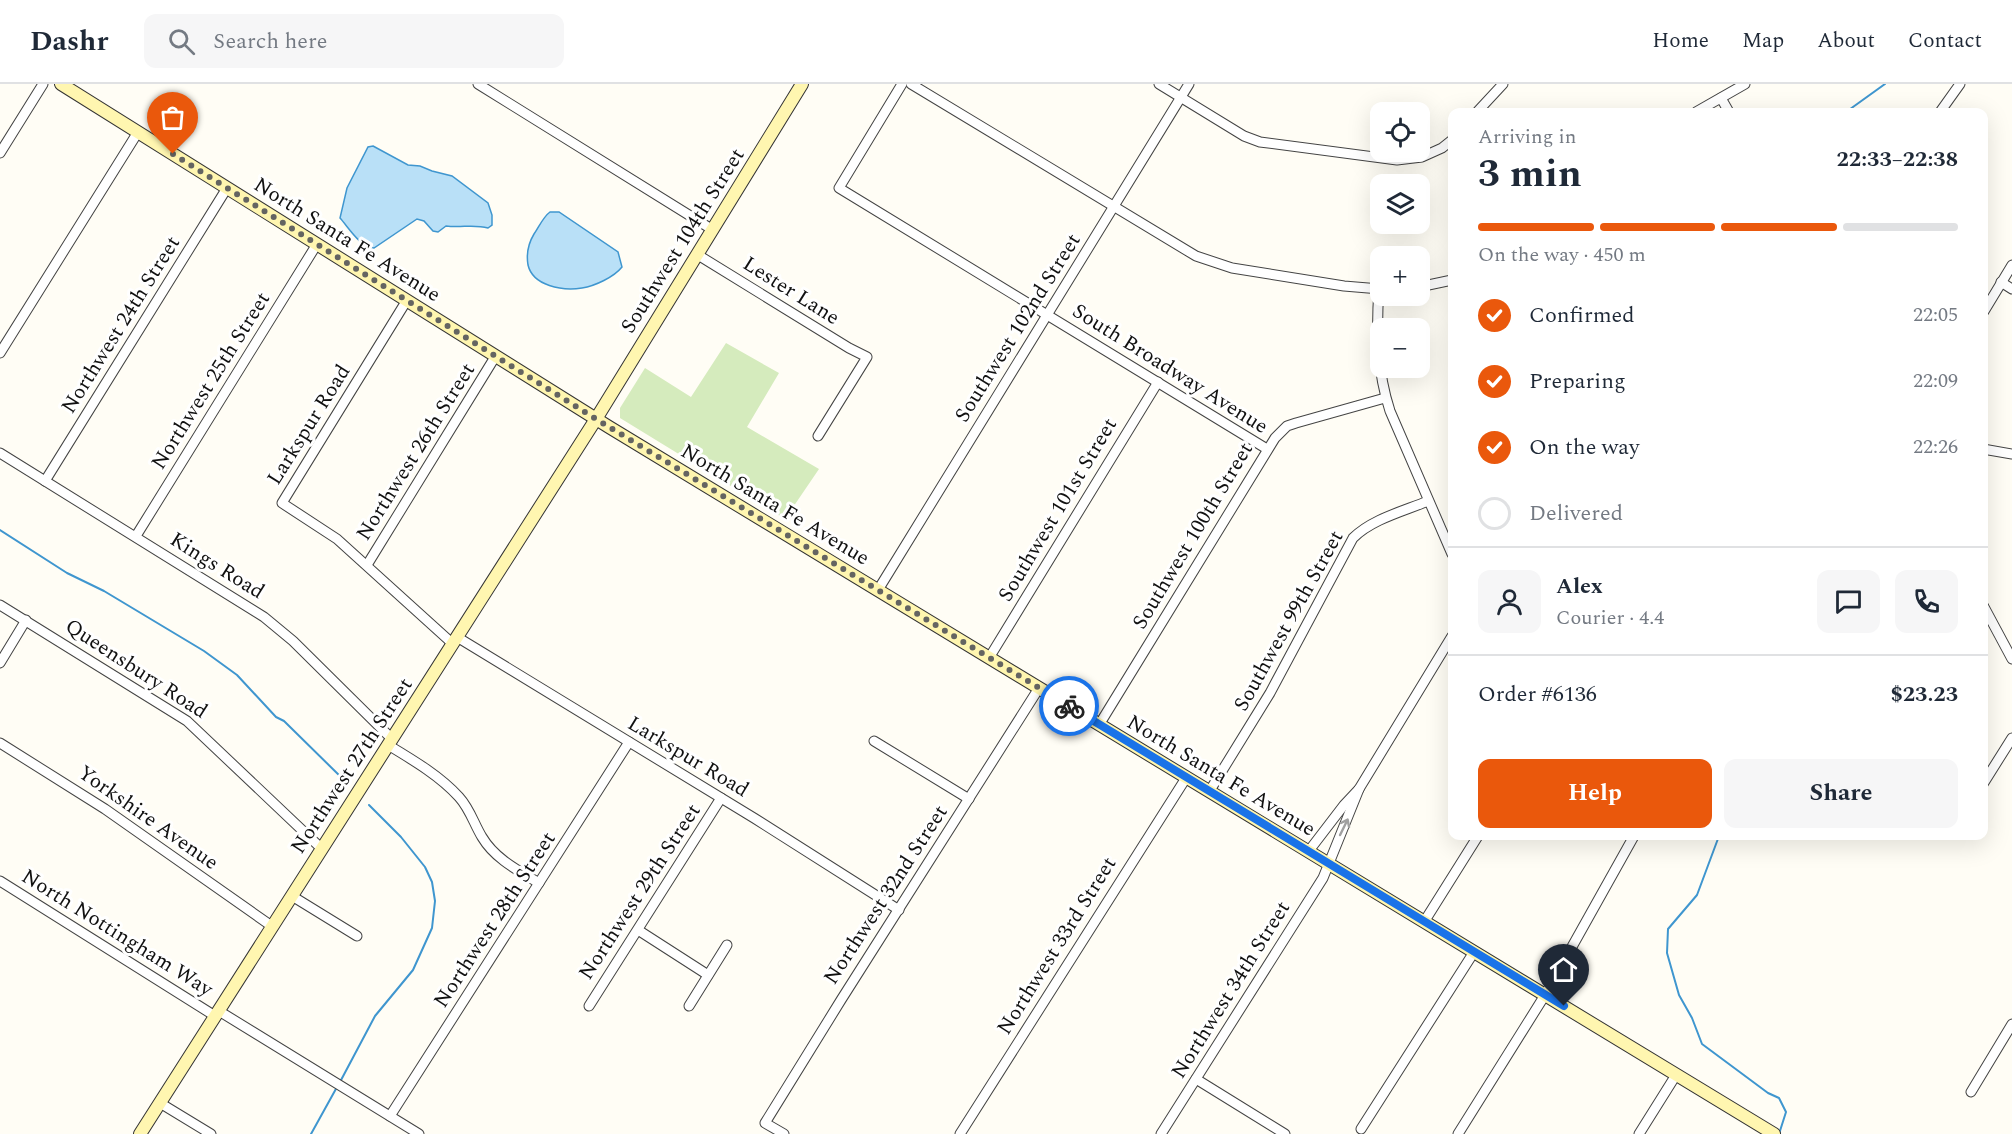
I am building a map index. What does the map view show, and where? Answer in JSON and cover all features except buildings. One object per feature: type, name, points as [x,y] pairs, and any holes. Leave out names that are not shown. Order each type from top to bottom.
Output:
[{"type":"main road","name":"North Santa Fe Avenue","points":[[61,84],[596,419],[1774,1134]]},
{"type":"main road","name":"Southwest 104th Street","points":[[596,419],[802,84]]},
{"type":"main road","name":"Northwest 27th Street","points":[[140,1134],[596,419]]},
{"type":"street","points":[[0,153],[43,84]]},
{"type":"street","points":[[478,84],[713,230]]},
{"type":"street","name":"South Broadway Avenue","points":[[902,84],[839,188],[1267,449]]},
{"type":"street","points":[[911,84],[1182,249],[1222,266],[1370,288]]},
{"type":"street","points":[[1159,84],[1244,136],[1260,142],[1372,158],[1405,160],[1422,157],[1448,143]]},
{"type":"street","name":"Southwest 102nd Street","points":[[878,590],[1189,84]]},
{"type":"street","points":[[1481,108],[1503,84]]},
{"type":"street","points":[[1703,108],[1745,84]]},
{"type":"street","points":[[1943,108],[1960,84]]},
{"type":"street","points":[[1721,98],[1727,108]]},
{"type":"street","points":[[0,353],[138,132]]},
{"type":"street","name":"Northwest 24th Street","points":[[45,481],[227,188]]},
{"type":"street","name":"Northwest 25th Street","points":[[136,536],[317,244]]},
{"type":"street","name":"Lester Lane","points":[[698,255],[867,357],[818,436]]},
{"type":"street","points":[[1988,304],[2012,265]]},
{"type":"street","points":[[1430,285],[1448,281]]},
{"type":"street","points":[[2001,282],[2012,289]]},
{"type":"street","name":"Larkspur Road","points":[[407,300],[282,503],[337,538],[455,641],[629,742],[899,910]]},
{"type":"street","points":[[1378,306],[1377,349],[1385,398],[1448,545]]},
{"type":"street","name":"Northwest 26th Street","points":[[367,565],[495,357]]},
{"type":"street","name":"Southwest 101st Street","points":[[989,658],[1158,382]]},
{"type":"street","name":"Southwest 100th Street","points":[[1099,725],[1267,449],[1281,432],[1296,423],[1385,398]]},
{"type":"street","points":[[1988,450],[2012,454]]},
{"type":"street","name":"Kings Road","points":[[0,453],[275,625],[390,742],[453,790],[465,804],[490,848],[505,861],[539,883]]},
{"type":"street","name":"Southwest 99th Street","points":[[1209,792],[1270,693],[1353,538],[1379,522],[1428,501]]},
{"type":"street","name":"Queensbury Road","points":[[0,605],[187,720],[322,849]]},
{"type":"street","points":[[1988,614],[2012,659]]},
{"type":"street","points":[[0,663],[26,620]]},
{"type":"street","points":[[1308,852],[1359,789],[1448,643]]},
{"type":"street","name":"Northwest 32nd Street","points":[[783,1134],[765,1123],[1039,688]]},
{"type":"street","points":[[1988,776],[2012,738]]},
{"type":"street","points":[[874,741],[969,799]]},
{"type":"street","name":"Yorkshire Avenue","points":[[0,742],[96,802],[273,927]]},
{"type":"street","name":"Northwest 28th Street","points":[[390,1116],[629,742]]},
{"type":"street","name":"Northwest 33rd Street","points":[[960,1134],[1186,777]]},
{"type":"street","name":"Northwest 34th Street","points":[[1161,1134],[1319,885],[1359,789]]},
{"type":"street","name":"Northwest 29th Street","points":[[589,1006],[721,798]]},
{"type":"street","points":[[1424,922],[1475,840]]},
{"type":"street","points":[[1458,1134],[1545,995],[1632,840]]},
{"type":"street","name":"North Nottingham Way","points":[[0,881],[217,1013],[342,1085],[419,1134]]},
{"type":"street","points":[[292,896],[357,936]]},
{"type":"street","points":[[638,930],[708,975]]},
{"type":"street","points":[[689,1005],[727,945]]},
{"type":"street","points":[[1361,1129],[1474,952]]},
{"type":"street","points":[[1971,1092],[2012,1024]]},
{"type":"street","points":[[1639,1134],[1676,1075]]},
{"type":"street","points":[[1196,1079],[1285,1134]]},
{"type":"street","points":[[160,1103],[211,1134]]},
{"type":"green space","points":[[726,343],[779,373],[747,427],[819,469],[785,519],[620,418],[620,408],[645,368],[691,397]]},
{"type":"water","points":[[373,146],[408,165],[420,166],[452,176],[488,203],[492,225],[488,228],[446,226],[438,232],[433,231],[424,221],[417,219],[374,248],[364,244],[340,218],[347,188],[368,147]]},
{"type":"water","points":[[550,212],[559,212],[618,252],[622,267],[604,280],[582,288],[557,288],[536,278],[528,265],[528,249],[534,234]]},
{"type":"waterway","points":[[1852,108],[1885,84]]},
{"type":"waterway","points":[[0,530],[67,573],[104,591],[204,651],[237,675],[276,717],[284,721],[345,781]]},
{"type":"waterway","points":[[340,1082],[375,1016],[413,970],[432,928],[435,901],[432,882],[425,867],[401,837],[369,805]]},
{"type":"waterway","points":[[1718,840],[1697,895],[1668,929],[1667,953],[1679,995],[1692,1018],[1702,1044],[1768,1093],[1779,1098],[1786,1112],[1779,1134]]},
{"type":"waterway","points":[[311,1134],[337,1087]]},
{"type":"way so far","points":[[173,154],[495,357],[1069,706]]},
{"type":"route","points":[[1069,706],[1564,1006]]}]
